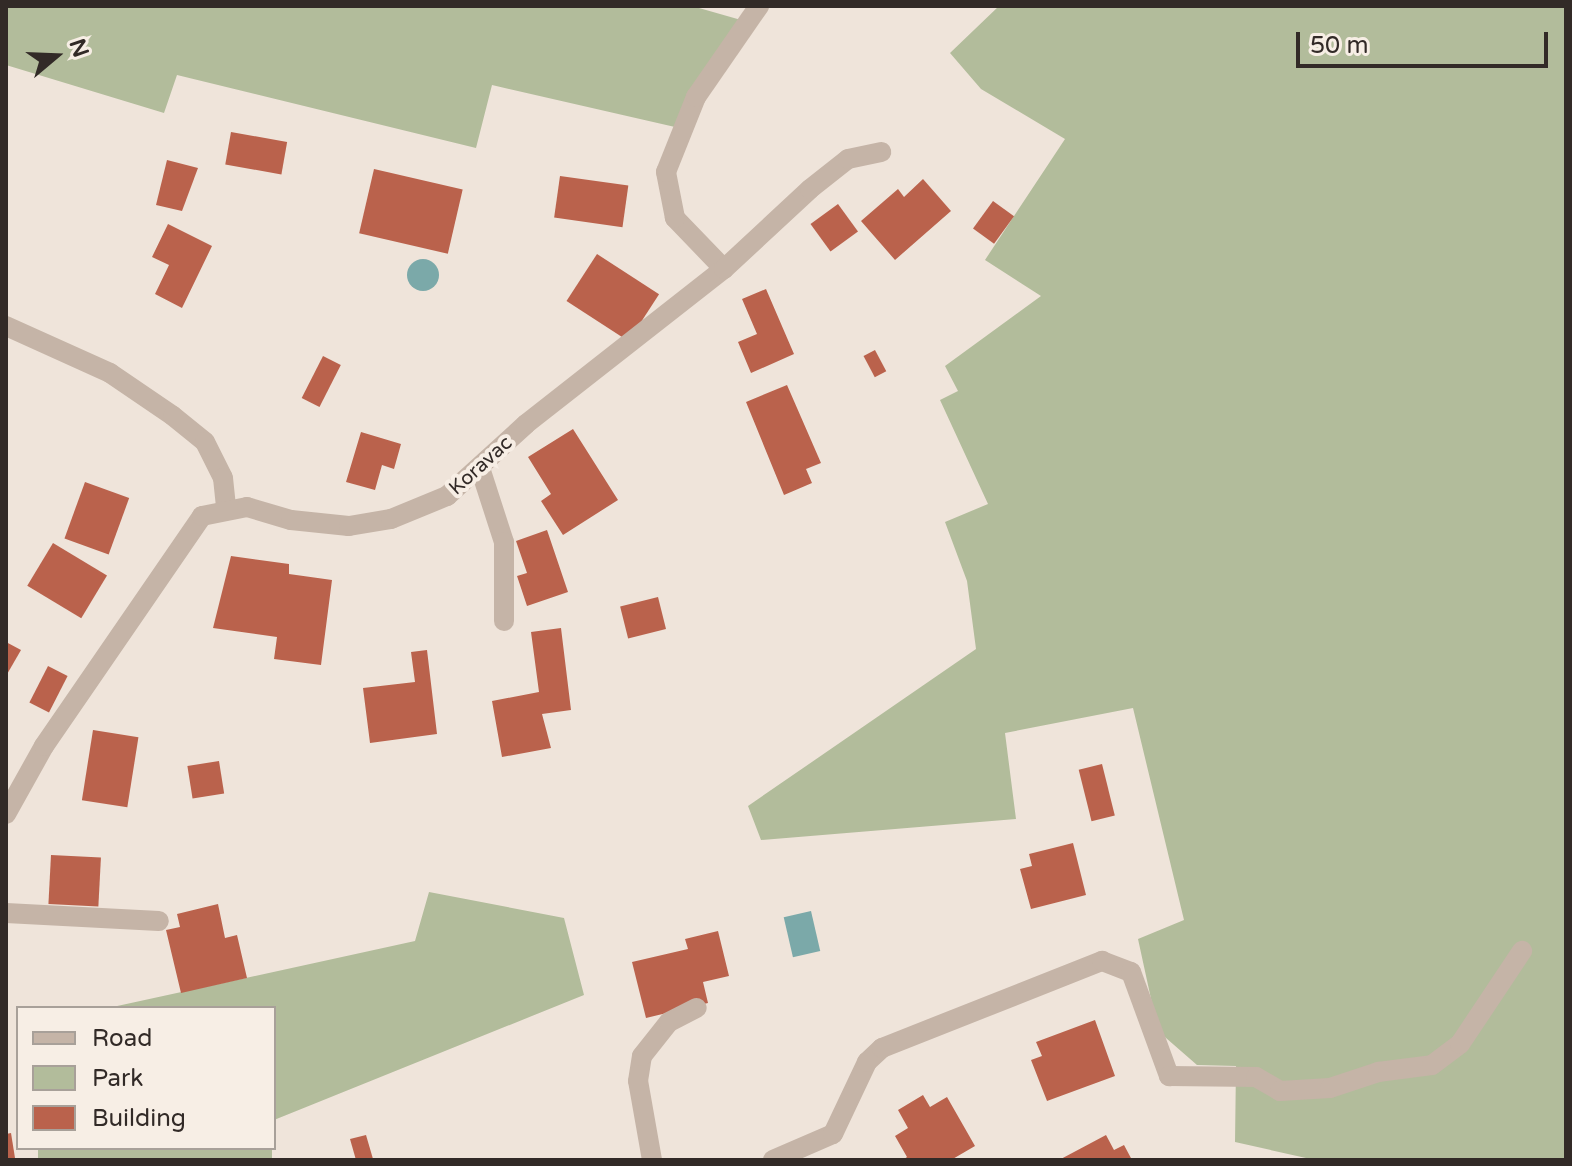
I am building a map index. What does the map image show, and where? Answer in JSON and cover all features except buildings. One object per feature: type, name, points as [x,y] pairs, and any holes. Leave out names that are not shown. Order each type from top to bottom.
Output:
[{"type":"street","points":[[724,269],[675,218],[666,172],[689,110],[759,6]]},
{"type":"street","name":"Koravac","points":[[226,506],[349,526],[391,519],[447,496],[481,471],[526,424],[724,269],[848,159],[881,152]]},
{"type":"street","points":[[6,326],[110,373],[205,442],[223,478],[226,506],[202,516],[179,543],[44,746],[6,814]]},
{"type":"street","points":[[481,471],[504,542],[504,621]]},
{"type":"street","points":[[6,913],[159,921]]},
{"type":"street","points":[[773,1160],[833,1134],[867,1062],[882,1048],[1102,961],[1131,972],[1169,1076],[1256,1077],[1280,1091],[1330,1088],[1378,1072],[1432,1065],[1460,1044],[1522,951]]},
{"type":"street","points":[[652,1160],[638,1081],[642,1056],[669,1022],[697,1008]]},
{"type":"green space","points":[[6,6],[692,6],[748,22],[675,127],[492,85],[476,148],[177,75],[164,113],[6,65]]},
{"type":"green space","points":[[999,6],[1566,6],[1566,1160],[1315,1160],[1235,1142],[1236,1066],[1197,1065],[1158,1031],[1138,939],[1184,920],[1133,708],[1005,733],[1016,819],[761,840],[748,806],[976,649],[967,581],[945,522],[988,504],[940,400],[958,391],[945,366],[1041,296],[985,260],[1065,139],[981,89],[950,53]]},
{"type":"green space","points":[[429,892],[564,918],[584,995],[276,1119],[276,1006],[117,1006],[415,941]]},
{"type":"green space","points":[[38,1150],[272,1150],[272,1160],[38,1160]]},
{"type":"water","points":[[423,259],[434,264],[439,275],[434,286],[423,291],[412,286],[407,275],[412,264]]},
{"type":"water","points":[[811,911],[820,951],[793,957],[784,917]]}]
